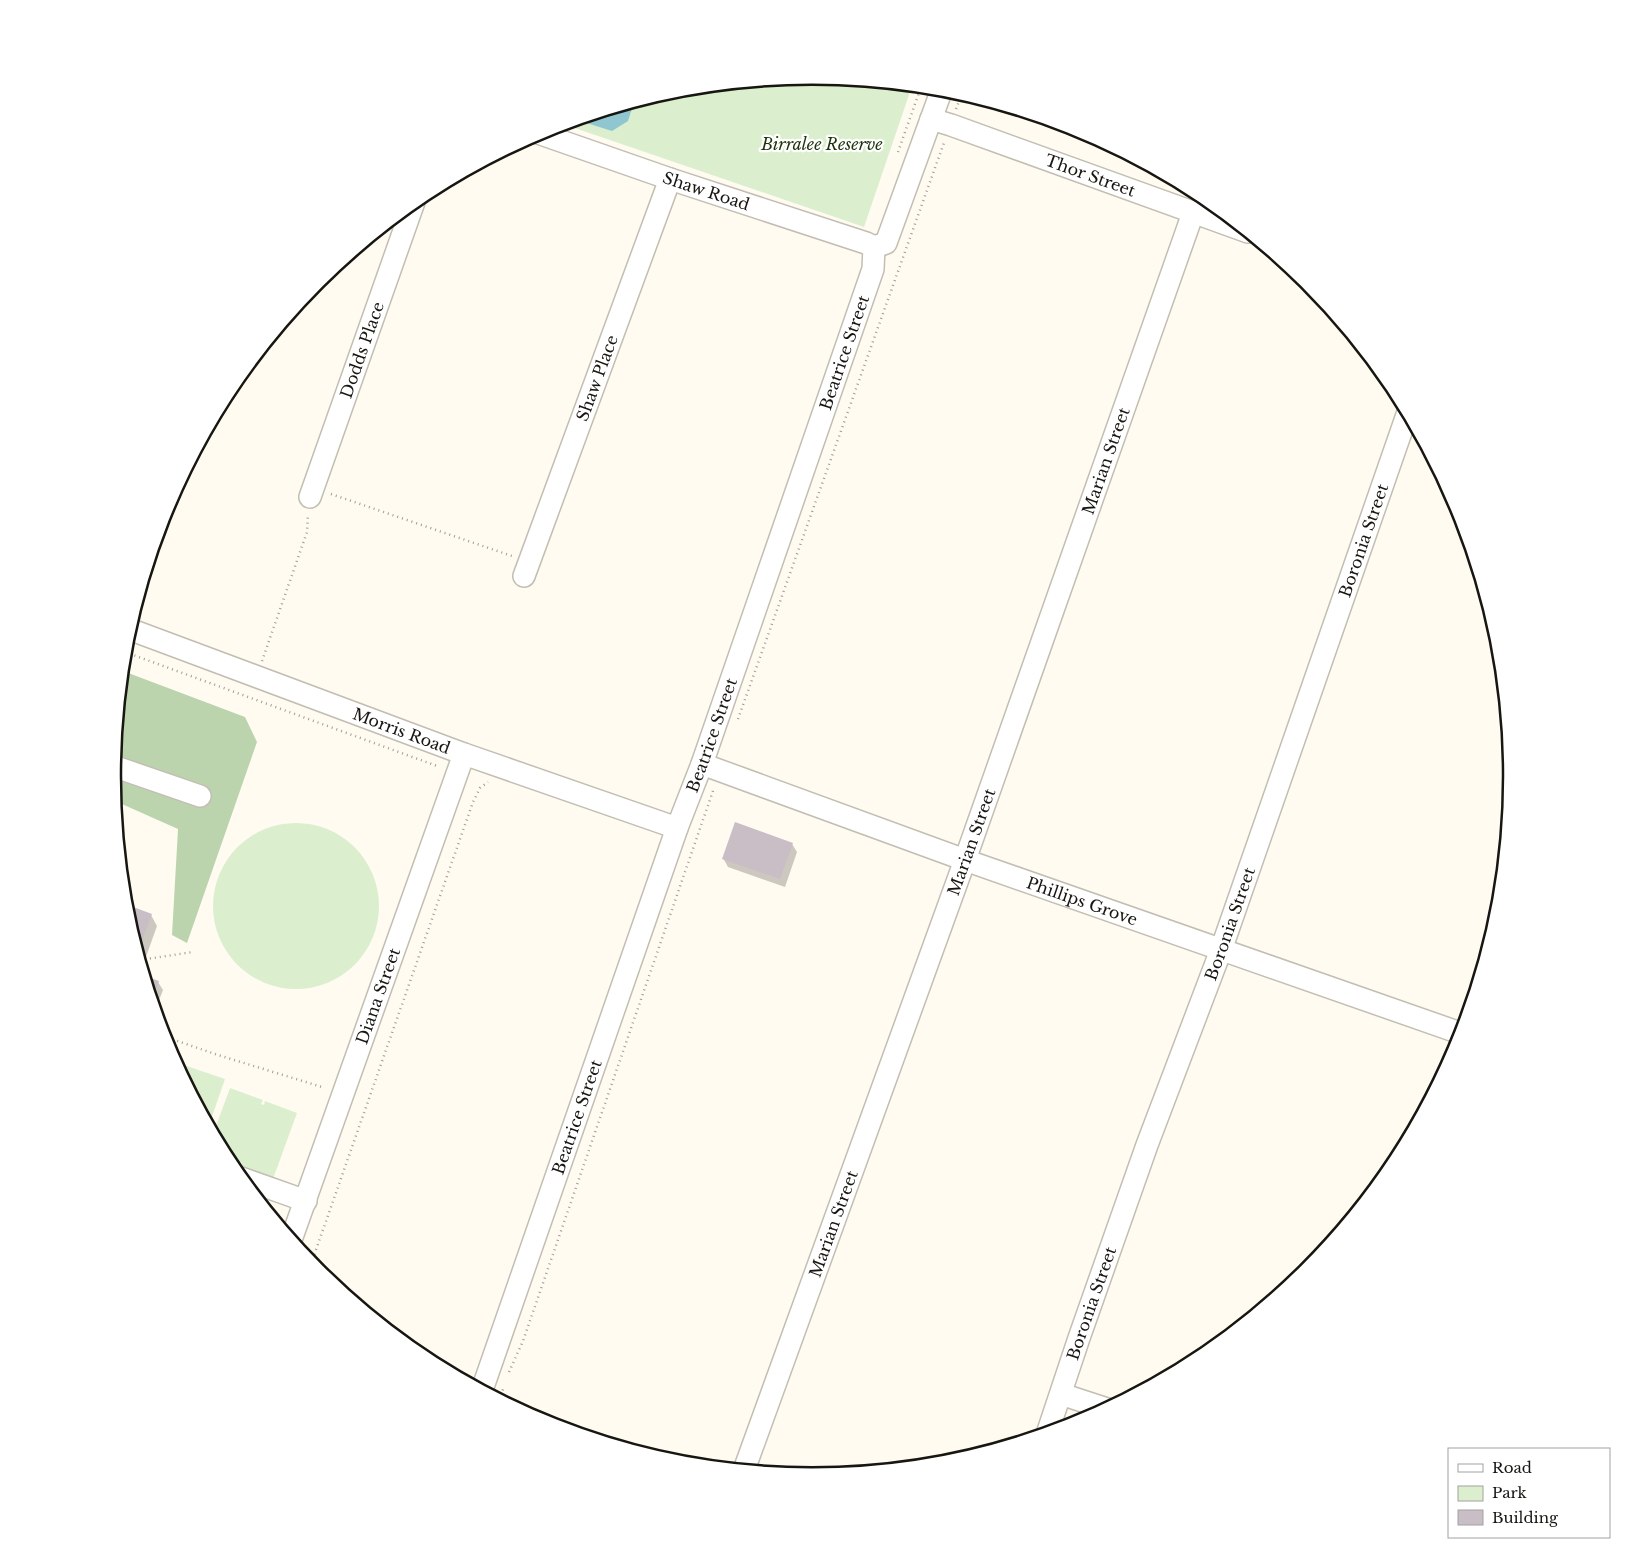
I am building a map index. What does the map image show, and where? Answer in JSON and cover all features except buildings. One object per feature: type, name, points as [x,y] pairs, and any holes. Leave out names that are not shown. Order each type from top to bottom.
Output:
[{"type":"street","points":[[874,247],[886,243],[939,97]]},
{"type":"street","name":"Thor Street","points":[[931,120],[951,125],[1229,225]]},
{"type":"street","name":"Shaw Road","points":[[550,137],[874,247]]},
{"type":"street","name":"Shaw Place","points":[[526,569],[670,179]]},
{"type":"street","name":"Marian Street","points":[[746,1465],[965,860],[1193,212]]},
{"type":"street","name":"Dodds Place","points":[[311,492],[409,216]]},
{"type":"street","name":"Beatrice Street","points":[[484,1384],[677,828],[702,764],[873,269],[874,247]]},
{"type":"street","name":"Boronia Street","points":[[1050,1425],[1147,1146],[1221,950],[1405,421]]},
{"type":"street","name":"Morris Road","points":[[137,632],[464,754],[677,828]]},
{"type":"street","name":"Diana Street","points":[[294,1233],[464,754]]},
{"type":"street","name":"Phillips Grove","points":[[702,764],[965,860],[1455,1031]]},
{"type":"street","points":[[121,769],[200,796]]},
{"type":"street","points":[[253,1182],[306,1201]]},
{"type":"street","points":[[1061,1394],[1096,1407]]},
{"type":"path","points":[[257,676],[307,532],[311,492],[526,569]]},
{"type":"path","points":[[132,655],[437,766]]},
{"type":"path","points":[[314,1255],[476,793],[486,782],[494,784]]},
{"type":"path","points":[[146,959],[193,952]]},
{"type":"path","points":[[173,1040],[322,1087]]},
{"type":"green space","name":"Birralee Reserve","points":[[767,86],[858,86],[910,92],[864,227],[574,128],[634,109],[678,98]]},
{"type":"green space","points":[[129,673],[245,717],[257,742],[187,943],[172,935],[178,829],[122,804],[122,731]]},
{"type":"green space","points":[[304,823],[328,829],[355,847],[373,874],[378,890],[378,922],[373,938],[355,965],[342,975],[320,986],[288,989],[264,983],[243,970],[232,959],[216,930],[213,898],[219,874],[232,853],[243,842],[272,826]]},
{"type":"green space","points":[[185,1065],[225,1079],[212,1118]]},
{"type":"green space","points":[[230,1088],[263,1100],[261,1104],[264,1105],[265,1101],[297,1113],[273,1179],[244,1169],[242,1163],[238,1161],[216,1125]]},
{"type":"water","points":[[632,110],[628,121],[612,131],[587,123]]}]
